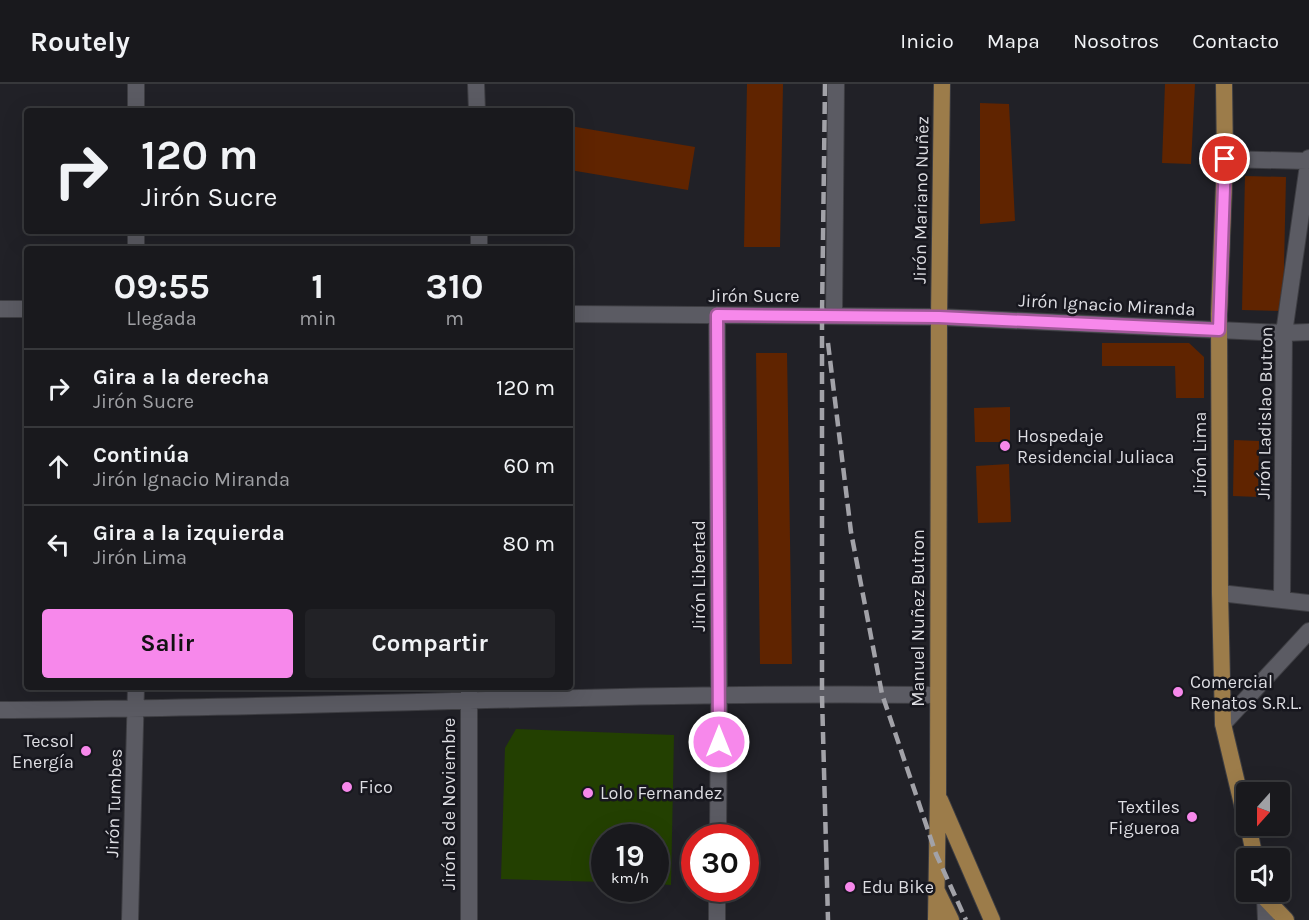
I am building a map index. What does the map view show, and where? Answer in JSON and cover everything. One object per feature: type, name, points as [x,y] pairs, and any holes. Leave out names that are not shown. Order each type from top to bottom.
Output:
[{"type":"main road","name":"Jirón Mariano Nuñez","points":[[939,317],[942,84]]},
{"type":"main road","name":"Jirón Lima","points":[[1224,84],[1225,159],[1219,330],[1220,593],[1223,724],[1237,782]]},
{"type":"main road","name":"Manuel Nuñez Butron","points":[[936,920],[939,317]]},
{"type":"main road","points":[[938,796],[992,920]]},
{"type":"main road","points":[[936,887],[951,920]]},
{"type":"main road","points":[[1270,902],[1286,920]]},
{"type":"street","points":[[136,84],[136,108]]},
{"type":"street","points":[[476,84],[477,108]]},
{"type":"street","points":[[834,316],[836,84]]},
{"type":"street","points":[[1225,159],[1308,160]]},
{"type":"street","name":"Jirón Ladislao Butron","points":[[1282,598],[1284,333],[1308,160]]},
{"type":"street","points":[[0,309],[24,309]]},
{"type":"street","name":"Jirón Sucre","points":[[573,314],[939,317]]},
{"type":"street","name":"Jirón Libertad","points":[[717,315],[718,824]]},
{"type":"street","name":"Jirón Ignacio Miranda","points":[[939,317],[1284,333],[1309,332]]},
{"type":"street","points":[[1220,593],[1282,598],[1309,603]]},
{"type":"street","points":[[1223,724],[1309,631]]},
{"type":"street","name":"Jirón Tumbes","points":[[130,920],[136,690]]},
{"type":"street","points":[[0,710],[136,709],[469,694],[937,695]]},
{"type":"street","name":"Jirón 8 de Noviembre","points":[[469,694],[469,920]]},
{"type":"street","points":[[717,902],[717,920]]},
{"type":"street","points":[[1265,902],[1266,920]]},
{"type":"green space","name":"Lolo Fernandez","points":[[516,729],[674,735],[671,885],[669,885],[669,824],[591,824],[591,882],[501,879],[505,748]]},
{"type":"building","points":[[747,84],[783,84],[780,247],[744,247]]},
{"type":"building","points":[[1165,84],[1195,84],[1191,164],[1162,163]]},
{"type":"building","points":[[980,103],[1009,104],[1015,221],[980,224]]},
{"type":"building","points":[[573,127],[695,147],[688,190],[573,171]]},
{"type":"building","points":[[1245,176],[1286,177],[1283,311],[1242,310]]},
{"type":"building","points":[[1102,343],[1189,343],[1204,357],[1204,398],[1176,398],[1175,366],[1102,366]]},
{"type":"building","points":[[756,353],[787,353],[792,664],[760,664]]},
{"type":"building","points":[[1010,407],[1010,442],[975,442],[974,408]]},
{"type":"building","points":[[1234,440],[1259,441],[1258,497],[1233,496]]},
{"type":"building","points":[[1009,464],[1011,522],[978,523],[976,466]]},
{"type":"railway","points":[[825,84],[822,316],[822,696],[828,920]]},
{"type":"railway","points":[[828,343],[851,532],[882,694],[936,854],[966,920]]},
{"type":"place","name":"Hospedaje Residencial Juliaca","points":[[1005,446]]},
{"type":"place","name":"Comercial Renatos S.R.L.","points":[[1178,692]]},
{"type":"place","name":"Tecsol Energía","points":[[86,751]]},
{"type":"place","name":"Fico","points":[[347,787]]},
{"type":"place","name":"Lolo Fernandez","points":[[588,793]]},
{"type":"place","name":"Textiles Figueroa","points":[[1192,817]]},
{"type":"place","name":"Edu Bike","points":[[850,887]]},
{"type":"route","points":[[719,742],[717,315],[939,317],[1219,330],[1225,159]]}]
